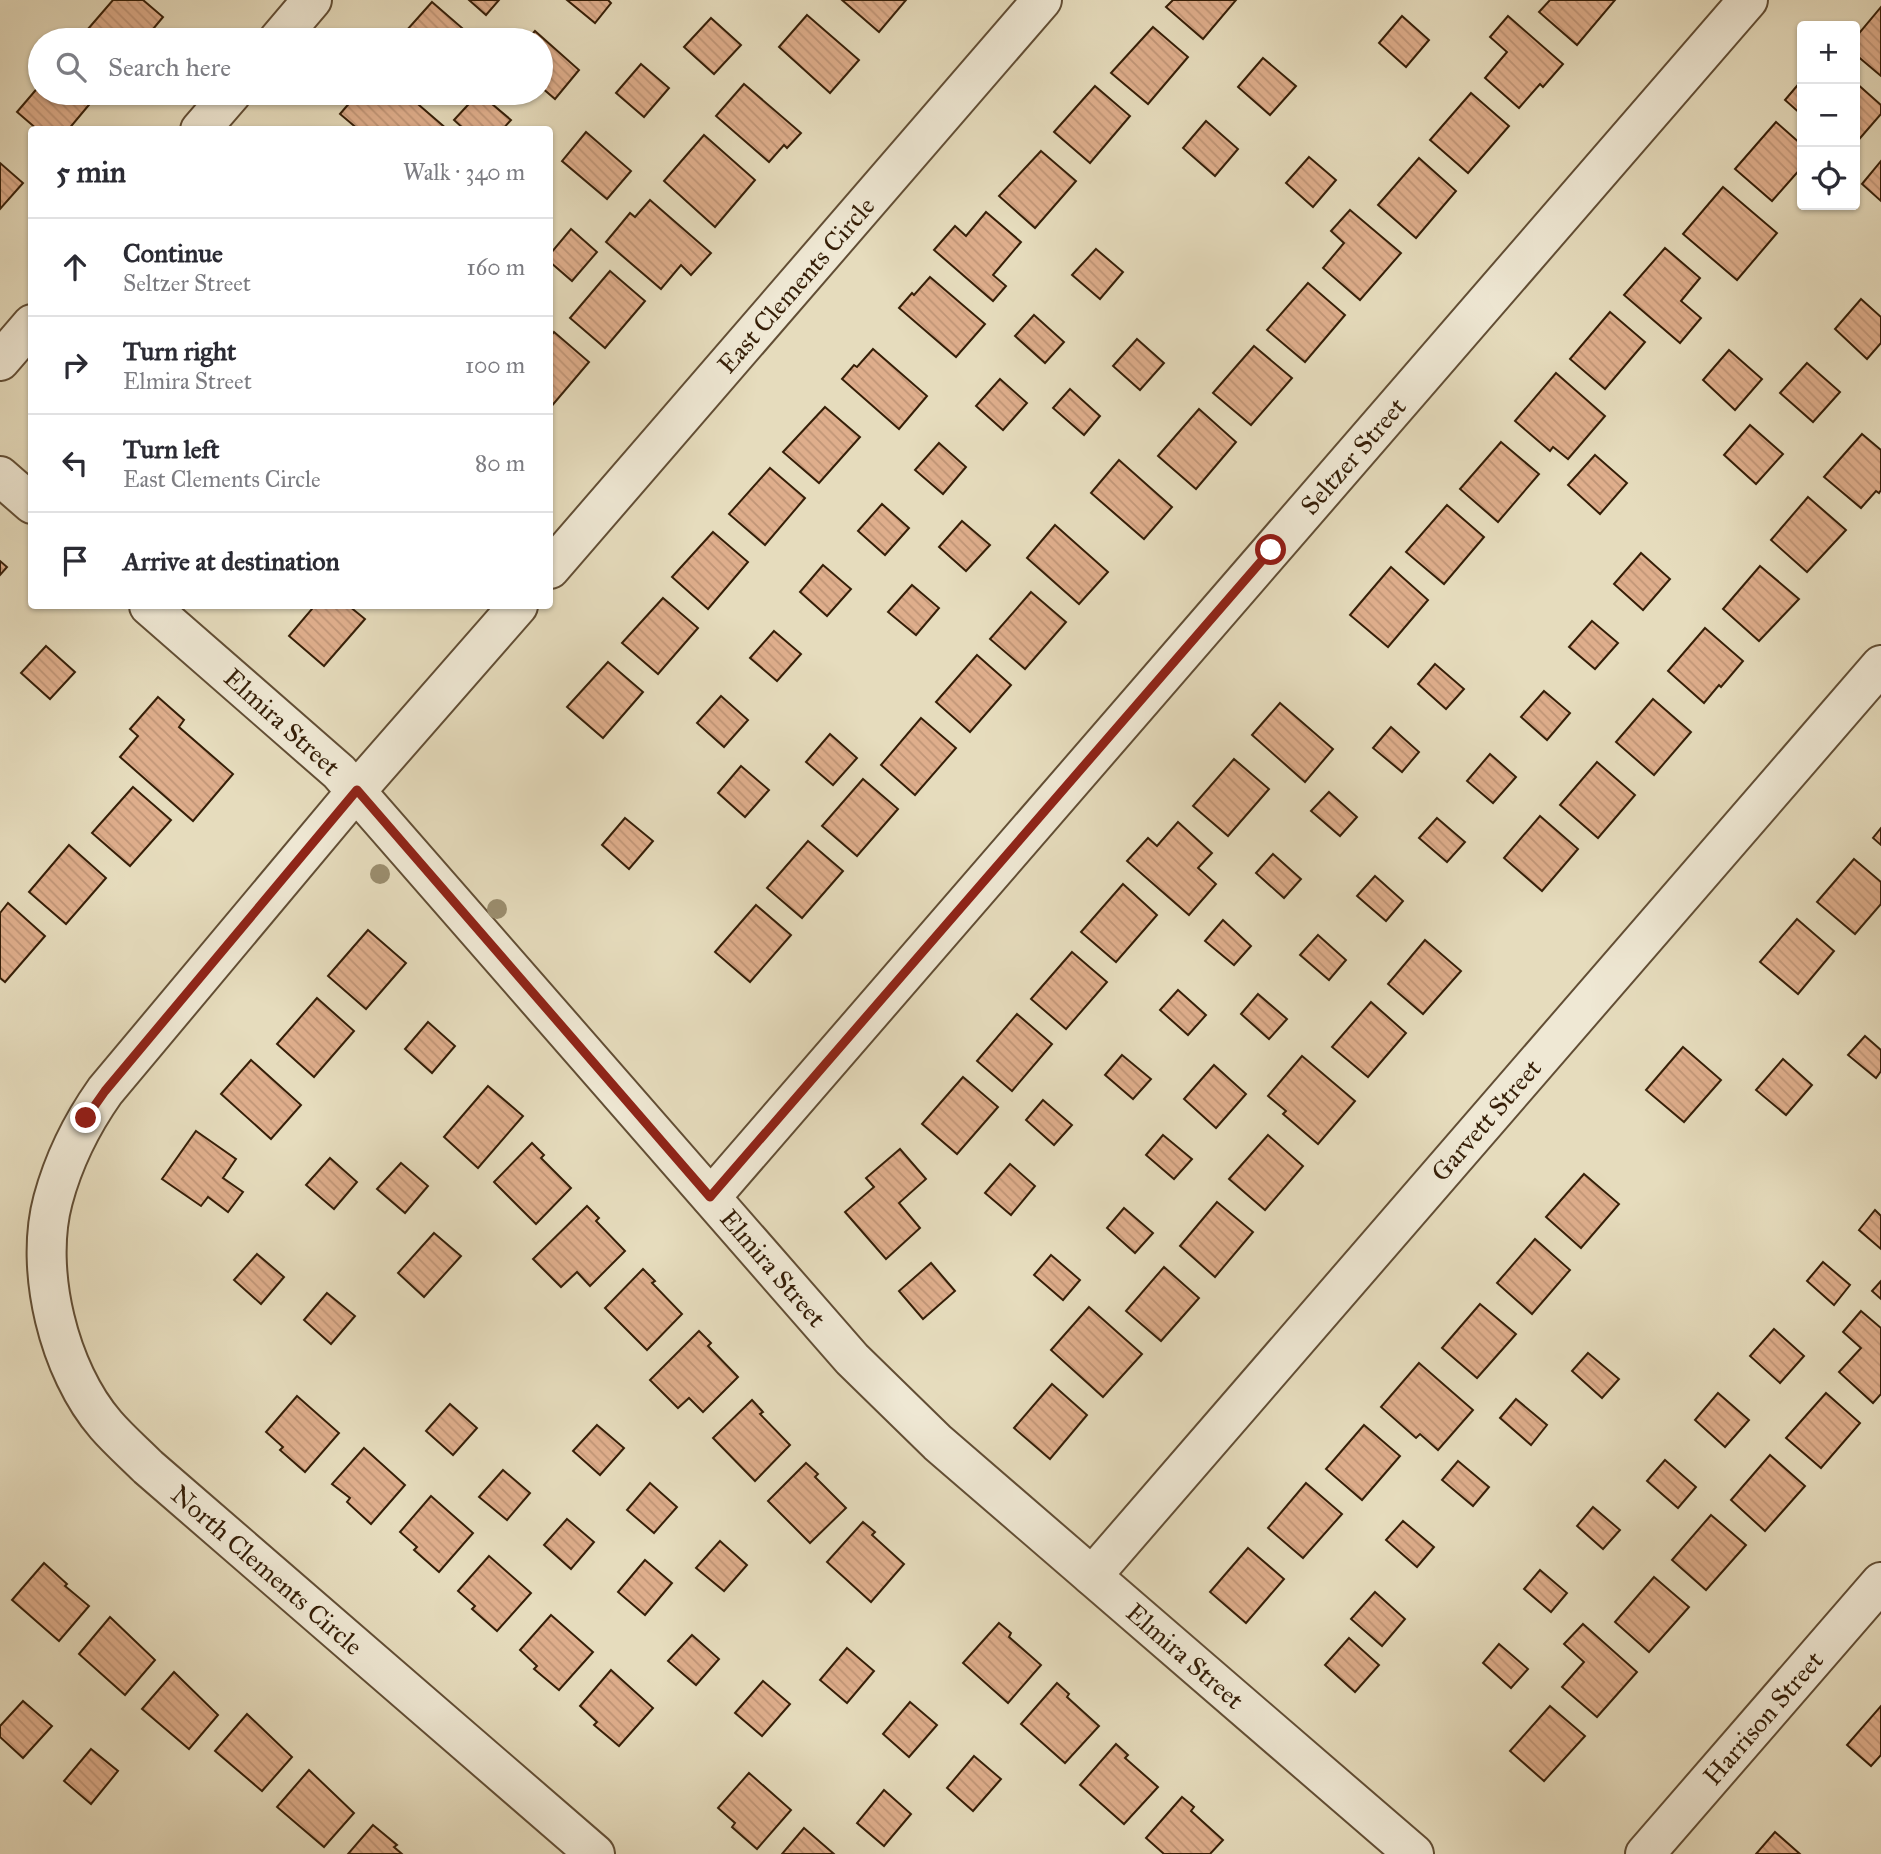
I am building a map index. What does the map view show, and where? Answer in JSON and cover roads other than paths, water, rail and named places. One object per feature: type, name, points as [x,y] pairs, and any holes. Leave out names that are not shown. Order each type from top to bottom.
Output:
[{"type":"street","points":[[288,28],[313,0]]},
{"type":"street","name":"East Clements Circle","points":[[553,566],[1042,0]]},
{"type":"street","name":"Seltzer Street","points":[[710,1197],[1748,0]]},
{"type":"street","points":[[203,126],[222,105]]},
{"type":"street","points":[[0,361],[28,329]]},
{"type":"street","points":[[0,476],[28,500]]},
{"type":"street","name":"Elmira Street","points":[[152,609],[327,759],[357,790],[852,1359],[894,1402],[1413,1854]]},
{"type":"street","points":[[357,790],[515,609]]},
{"type":"street","name":"Garvett Street","points":[[1092,1576],[1881,665]]},
{"type":"street","name":"North Clements Circle","points":[[357,790],[92,1109],[70,1148],[52,1202],[47,1269],[55,1325],[66,1357],[81,1387],[106,1425],[148,1467],[595,1854]]},
{"type":"street","name":"Harrison Street","points":[[1645,1854],[1881,1583]]}]
